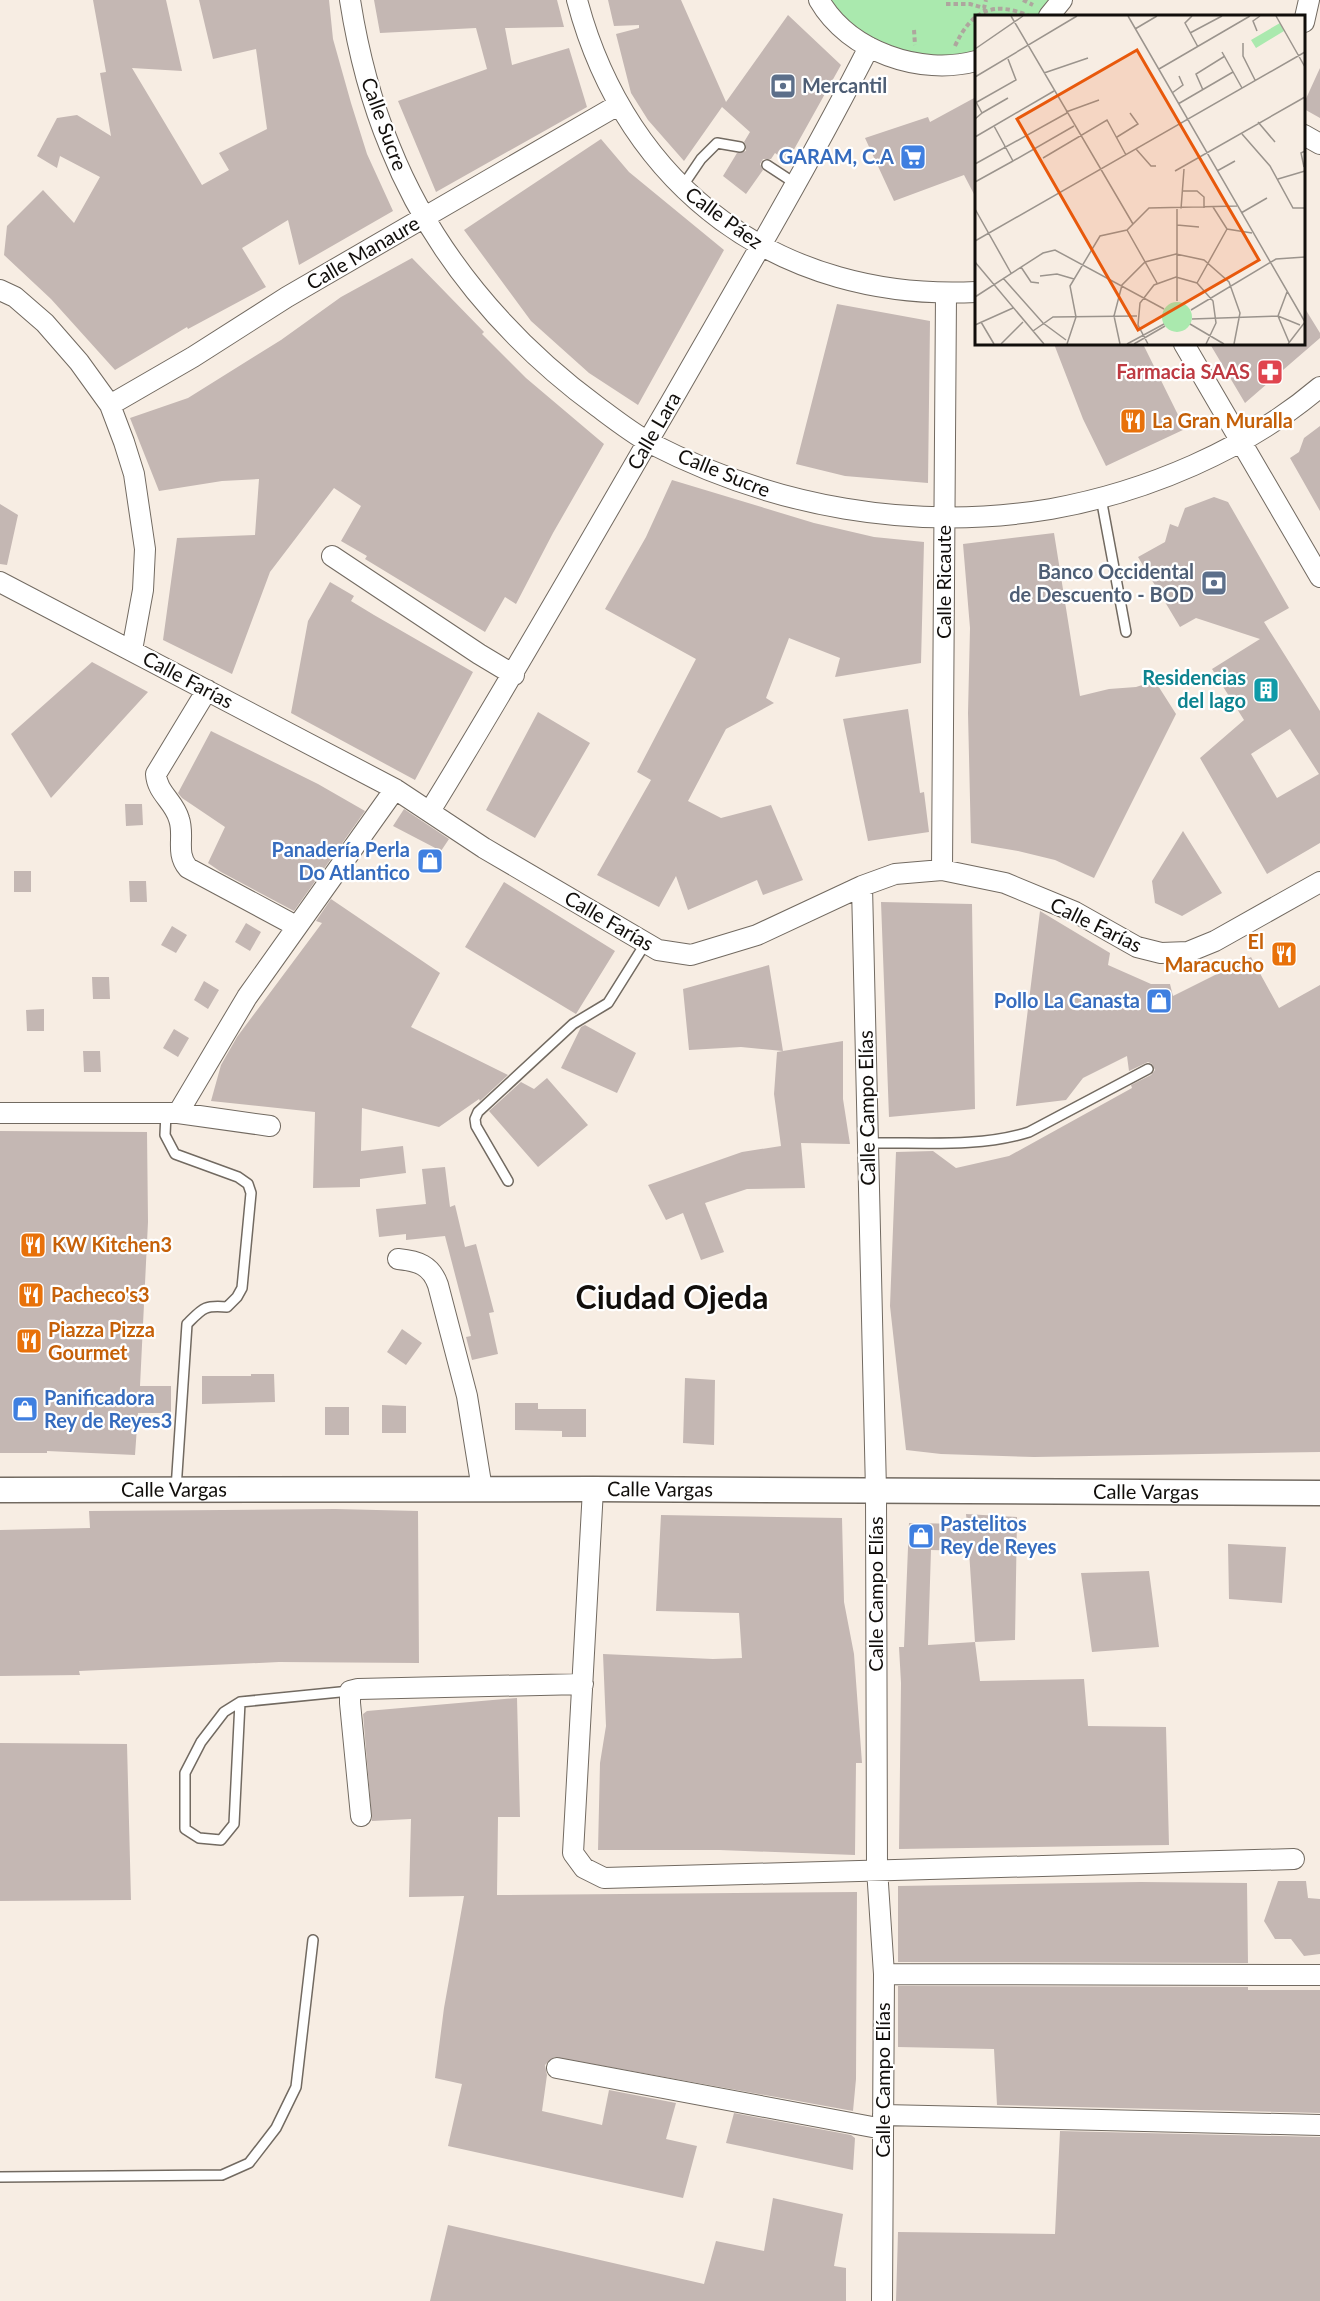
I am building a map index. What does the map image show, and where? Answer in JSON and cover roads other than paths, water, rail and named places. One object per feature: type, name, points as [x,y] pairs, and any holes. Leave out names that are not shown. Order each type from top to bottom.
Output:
[{"type":"street","name":"Calle Sucre","points":[[350,0],[356,38],[376,113],[406,184],[449,256],[475,292],[520,342],[570,387],[648,442],[741,482],[810,503],[879,515],[944,518],[1027,513],[1101,498],[1173,473],[1242,440],[1320,387]]},
{"type":"street","name":"Calle Páez","points":[[577,0],[586,33],[618,105],[647,148],[682,188],[706,208],[760,246],[802,266],[849,281],[897,291],[946,294],[975,292]]},
{"type":"street","points":[[819,0],[843,28],[869,47],[892,58],[917,64],[950,65],[975,61]]},
{"type":"street","points":[[1050,15],[1062,0]]},
{"type":"street","points":[[1305,18],[1309,0]]},
{"type":"street","name":"Calle Lara","points":[[430,811],[514,675],[648,442],[796,184],[869,47]]},
{"type":"street","name":"Calle Manaure","points":[[110,405],[193,357],[286,297],[618,105]]},
{"type":"street","points":[[1305,136],[1320,144]]},
{"type":"street","points":[[0,290],[15,297],[45,323],[79,362],[110,405],[134,474],[145,549],[143,590],[132,650]]},
{"type":"street","name":"Calle Ricaute","points":[[942,870],[946,294]]},
{"type":"street","points":[[1185,345],[1320,577]]},
{"type":"street","points":[[332,556],[514,675]]},
{"type":"street","name":"Calle Farías","points":[[0,582],[395,789],[484,848],[658,950],[691,955],[757,935],[862,886],[895,874],[942,870],[1005,883],[1075,912],[1137,947],[1161,953],[1188,952],[1215,942],[1320,882]]},
{"type":"street","points":[[207,690],[156,774],[156,784],[179,819],[183,861],[188,868],[296,926]]},
{"type":"street","points":[[172,1113],[247,997],[395,789]]},
{"type":"street","name":"Calle Campo Elías","points":[[862,886],[876,1491],[877,1869],[884,1974],[882,2301]]},
{"type":"street","points":[[0,1113],[172,1113],[270,1126]]},
{"type":"street","points":[[398,1259],[415,1260],[434,1274],[466,1396],[482,1489]]},
{"type":"street","points":[[593,1488],[573,1853],[584,1868],[604,1878],[1294,1859]]},
{"type":"street","name":"Calle Vargas","points":[[0,1490],[593,1488],[1320,1493]]},
{"type":"street","points":[[361,1816],[350,1691],[583,1684]]},
{"type":"street","points":[[884,1974],[1320,1975]]},
{"type":"street","points":[[557,2068],[883,2122],[1320,2125]]},
{"type":"lane","points":[[682,188],[701,159],[717,143],[740,147]]},
{"type":"lane","points":[[767,165],[796,184]]},
{"type":"lane","points":[[1101,498],[1126,632]]},
{"type":"lane","points":[[508,1181],[476,1126],[475,1119],[478,1112],[573,1024],[608,1003],[645,944]]},
{"type":"lane","points":[[868,1143],[985,1142],[1009,1139],[1029,1132],[1148,1069]]},
{"type":"lane","points":[[172,1113],[165,1135],[175,1154],[238,1177],[248,1184],[251,1193],[242,1288],[237,1297],[227,1306],[209,1306],[201,1309],[187,1324],[176,1489]]},
{"type":"lane","points":[[240,1702],[234,1824],[221,1840],[199,1838],[185,1829],[186,1773],[201,1742],[224,1712],[240,1702],[350,1691]]},
{"type":"lane","points":[[0,2177],[222,2175],[249,2163],[276,2128],[296,2087],[313,1940]]},
{"type":"place","name":"Mercantil","points":[[783,86]]},
{"type":"place","name":"GARAM, C.A","points":[[913,157]]},
{"type":"place","name":"Farmacia SAAS","points":[[1270,372]]},
{"type":"place","name":"La Gran Muralla","points":[[1133,421]]},
{"type":"place","name":"Banco Occidental de Descuento - BOD","points":[[1214,583]]},
{"type":"place","name":"Residencias del lago","points":[[1266,690]]},
{"type":"place","name":"Panadería Perla Do Atlantico","points":[[430,861]]},
{"type":"place","name":"El Maracucho","points":[[1284,954]]},
{"type":"place","name":"Pollo La Canasta","points":[[1159,1001]]},
{"type":"place","name":"KW Kitchen3","points":[[33,1245]]},
{"type":"place","name":"Pacheco's3","points":[[31,1295]]},
{"type":"place","name":"Piazza Pizza Gourmet","points":[[29,1341]]},
{"type":"place","name":"Panificadora Rey de Reyes3","points":[[25,1409]]},
{"type":"place","name":"Pastelitos Rey de Reyes","points":[[921,1536]]},
{"type":"district","name":"Ciudad Ojeda","points":[[672,1298]]}]
